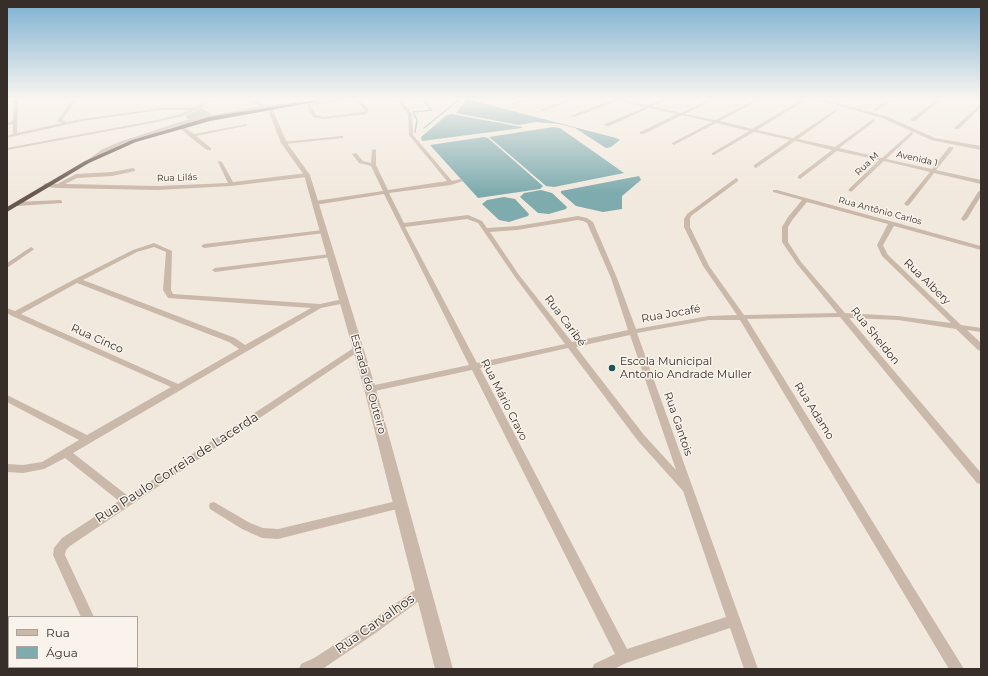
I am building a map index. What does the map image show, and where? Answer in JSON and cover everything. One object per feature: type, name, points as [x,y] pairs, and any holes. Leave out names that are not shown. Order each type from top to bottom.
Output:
[{"type":"highway","points":[[7,210],[46,185],[87,162],[130,142],[167,131]]},
{"type":"street","points":[[15,131],[15,135]]},
{"type":"street","points":[[7,137],[34,131]]},
{"type":"street","points":[[7,149],[112,131]]},
{"type":"street","points":[[87,162],[103,151],[120,143],[158,131]]},
{"type":"street","points":[[186,131],[209,149]]},
{"type":"street","points":[[192,136],[217,131]]},
{"type":"street","name":"Estrada do Outeiro","points":[[278,131],[284,143],[307,176],[370,389],[444,669]]},
{"type":"street","points":[[411,131],[411,135],[451,183]]},
{"type":"street","points":[[642,133],[647,131]]},
{"type":"street","points":[[674,144],[699,131]]},
{"type":"street","points":[[714,154],[753,131]]},
{"type":"street","name":"Avenida 1","points":[[757,131],[981,181]]},
{"type":"street","points":[[756,166],[805,131]]},
{"type":"street","points":[[800,177],[859,131]]},
{"type":"street","points":[[913,131],[933,140],[981,148]]},
{"type":"street","name":"Rua M","points":[[851,190],[911,133]]},
{"type":"street","points":[[284,143],[341,137]]},
{"type":"street","points":[[906,204],[951,148]]},
{"type":"street","name":"Rua Mário Cravo","points":[[374,150],[373,165],[386,193],[473,366],[624,657]]},
{"type":"street","points":[[354,154],[361,162],[373,165]]},
{"type":"street","points":[[220,162],[231,184]]},
{"type":"street","points":[[57,186],[76,176],[112,174],[133,170]]},
{"type":"street","name":"Rua Lilás","points":[[46,185],[158,188],[231,184],[307,176]]},
{"type":"street","name":"Rua Adamo","points":[[736,180],[689,215],[687,223],[706,266],[742,317],[957,669]]},
{"type":"street","points":[[315,203],[460,181]]},
{"type":"street","name":"Rua Antônio Carlos","points":[[775,191],[981,248]]},
{"type":"street","points":[[964,219],[981,192]]},
{"type":"street","name":"Rua Sheldon","points":[[805,200],[790,218],[785,227],[785,242],[799,263],[981,480]]},
{"type":"street","points":[[17,204],[60,202]]},
{"type":"street","name":"Rua Caribé","points":[[403,225],[468,217],[480,222],[641,438],[688,490]]},
{"type":"street","name":"Rua Gantois","points":[[485,230],[516,228],[585,218],[590,222],[606,258],[751,669]]},
{"type":"street","name":"Rua Albery","points":[[892,223],[880,245],[885,256],[981,348]]},
{"type":"street","points":[[204,246],[323,232]]},
{"type":"street","points":[[15,314],[77,280],[135,251],[154,245],[169,251],[167,290],[171,296],[320,306],[343,301]]},
{"type":"street","points":[[7,266],[31,249]]},
{"type":"street","points":[[215,270],[330,256]]},
{"type":"street","points":[[77,280],[232,340],[245,349]]},
{"type":"street","points":[[7,468],[32,468],[44,465],[320,306]]},
{"type":"street","name":"Rua Cinco","points":[[7,310],[178,387]]},
{"type":"street","name":"Rua Jocafé","points":[[370,389],[632,332],[710,318],[843,315],[898,318],[981,330]]},
{"type":"street","name":"Rua Paulo Correia de Lacerda","points":[[88,616],[59,556],[60,548],[73,536],[358,349]]},
{"type":"street","points":[[7,398],[88,440]]},
{"type":"street","points":[[66,453],[127,501]]},
{"type":"street","points":[[214,506],[246,526],[262,533],[278,534],[401,504]]},
{"type":"street","name":"Rua Carvalhos","points":[[306,669],[319,663],[366,632],[423,591]]},
{"type":"street","points":[[600,669],[624,657],[733,621]]},
{"type":"water","points":[[429,131],[502,131],[422,141],[421,137]]},
{"type":"water","points":[[530,131],[564,131],[624,173],[554,187],[546,186],[489,137]]},
{"type":"water","points":[[579,131],[588,131],[620,140],[611,147],[606,148]]},
{"type":"water","points":[[484,137],[488,138],[543,186],[540,189],[478,198],[430,145]]},
{"type":"water","points":[[639,176],[641,180],[622,196],[622,209],[603,212],[576,206],[561,193],[561,191]]},
{"type":"water","points":[[541,190],[552,193],[567,207],[566,209],[549,214],[538,213],[520,197],[524,193]]},
{"type":"water","points":[[504,197],[515,199],[529,214],[528,216],[509,222],[499,220],[482,204],[487,200]]},
{"type":"place","name":"Escola Municipal Antonio Andrade Muller","points":[[612,368]]}]
